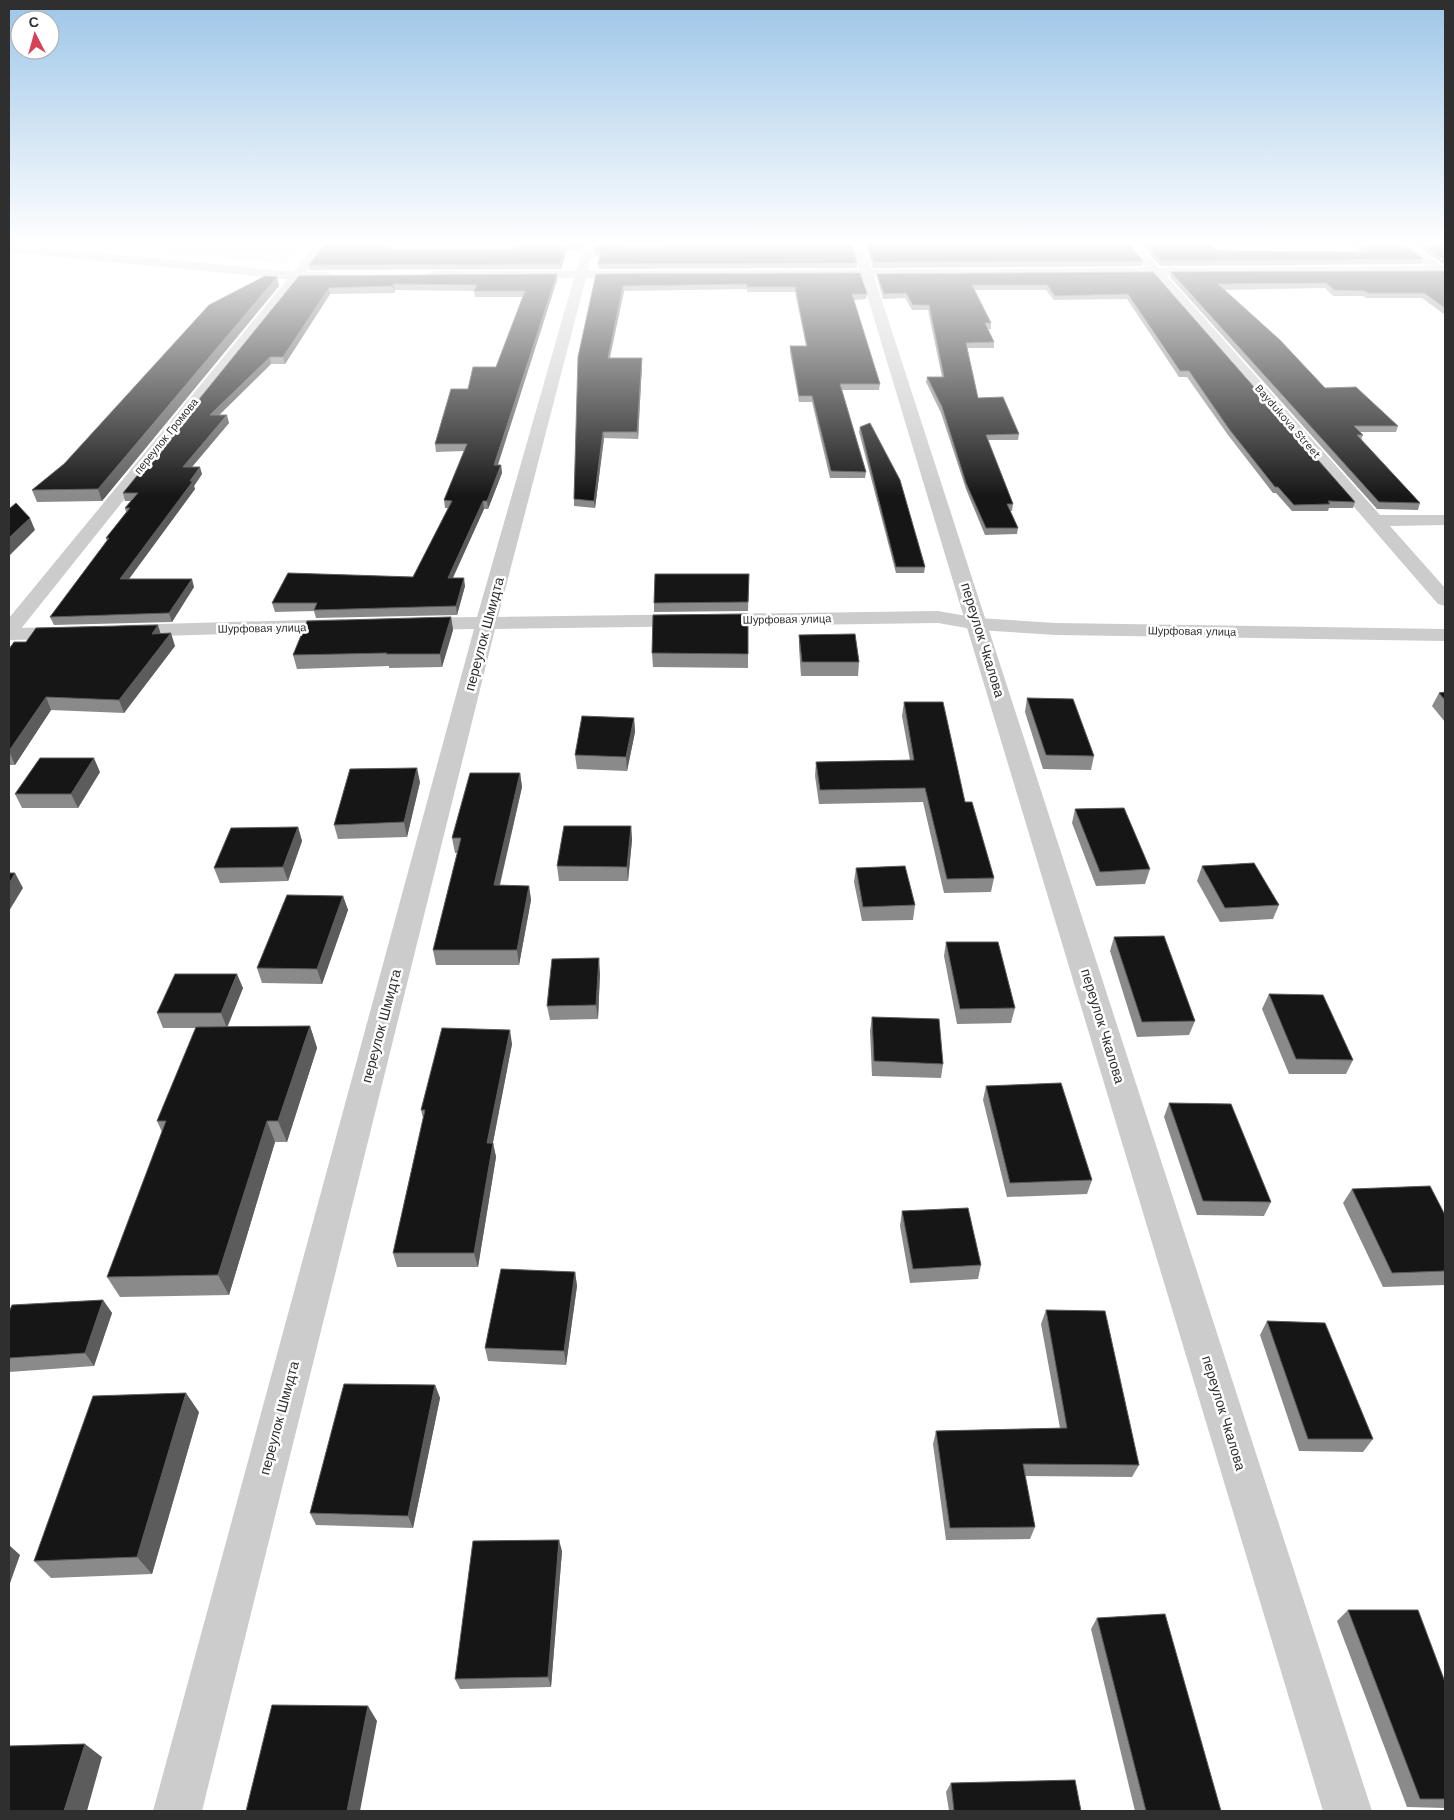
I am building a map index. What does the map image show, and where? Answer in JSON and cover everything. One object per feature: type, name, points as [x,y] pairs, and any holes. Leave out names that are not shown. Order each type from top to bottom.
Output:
[{"type":"street","name":"переулок Громова","points":[[9,632],[255,327]]},
{"type":"street","name":"переулок Шмидта","points":[[177,1811],[486,622],[567,327]]},
{"type":"street","name":"переулок Чкалова","points":[[883,327],[978,624],[1348,1811]]},
{"type":"street","name":"Baydukova Street","points":[[1205,327],[1445,600]]},
{"type":"street","points":[[1376,521],[1445,520]]},
{"type":"street","name":"Шурфовая улица","points":[[397,624],[938,617],[978,624],[1056,629],[1445,635]]},
{"type":"street","name":"Шурфовая улица","points":[[9,632],[98,632],[357,625]]},
{"type":"building","points":[[189,327],[235,327],[98,489],[32,490],[64,464]]},
{"type":"building","points":[[258,327],[303,327],[283,357],[270,357],[210,415],[227,415],[183,467],[200,467],[190,481],[193,481],[120,579],[192,579],[169,613],[50,617],[109,538],[106,538],[130,508],[125,508],[138,493],[123,493]]},
{"type":"building","points":[[511,327],[540,327],[494,465],[501,465],[487,501],[483,501],[448,578],[464,578],[456,606],[314,610],[317,603],[272,603],[288,573],[413,577],[452,501],[444,500],[467,444],[435,444],[451,389],[468,389],[473,367],[496,367]]},
{"type":"building","points":[[585,327],[614,327],[608,358],[642,358],[637,432],[603,432],[594,501],[574,499],[578,357]]},
{"type":"building","points":[[803,327],[862,327],[880,384],[840,384],[866,472],[831,471],[812,396],[799,396],[790,346],[807,346]]},
{"type":"building","points":[[934,327],[987,327],[994,342],[966,343],[978,398],[1003,397],[1019,434],[986,435],[1013,504],[1007,504],[1018,528],[986,528],[966,483],[942,407],[927,377],[944,377]]},
{"type":"building","points":[[1150,327],[1201,327],[1355,502],[1328,501],[1330,504],[1294,505],[1278,487],[1275,487],[1229,429],[1189,371],[1180,371]]},
{"type":"building","points":[[1221,327],[1266,327],[1325,388],[1356,387],[1398,426],[1354,426],[1363,435],[1357,435],[1420,503],[1379,502]]},
{"type":"building","points":[[870,423],[900,480],[925,567],[896,567],[860,427]]},
{"type":"building","points":[[16,503],[30,518],[9,538],[9,509]]},
{"type":"building","points":[[655,574],[749,574],[748,602],[654,603]]},
{"type":"building","points":[[748,614],[748,654],[652,653],[653,615]]},
{"type":"building","points":[[451,617],[440,654],[293,655],[307,621]]},
{"type":"building","points":[[158,625],[152,634],[171,633],[119,700],[46,697],[9,751],[9,649],[14,642],[26,642],[36,628]]},
{"type":"building","points":[[855,634],[859,662],[802,662],[799,635]]},
{"type":"building","points":[[1445,692],[1445,700],[1439,693]]},
{"type":"building","points":[[1027,698],[1073,699],[1094,756],[1046,755]]},
{"type":"building","points":[[904,702],[943,702],[965,802],[972,802],[994,878],[947,879],[925,788],[820,790],[816,762],[914,760]]},
{"type":"building","points":[[582,716],[634,718],[626,757],[575,755]]},
{"type":"building","points":[[40,758],[94,758],[71,794],[15,794]]},
{"type":"building","points":[[417,768],[404,822],[334,825],[350,769]]},
{"type":"building","points":[[470,773],[520,773],[494,885],[529,886],[517,950],[433,950],[461,838],[452,838]]},
{"type":"building","points":[[1124,808],[1150,869],[1100,872],[1075,809]]},
{"type":"building","points":[[564,826],[631,826],[627,867],[557,866]]},
{"type":"building","points":[[298,827],[283,867],[214,868],[231,828]]},
{"type":"building","points":[[1254,863],[1279,905],[1225,908],[1202,866]]},
{"type":"building","points":[[905,866],[915,905],[863,907],[856,868]]},
{"type":"building","points":[[9,873],[15,873],[9,884]]},
{"type":"building","points":[[287,895],[343,896],[317,969],[257,968]]},
{"type":"building","points":[[1164,936],[1195,1021],[1142,1022],[1114,937]]},
{"type":"building","points":[[946,942],[998,942],[1015,1008],[960,1009]]},
{"type":"building","points":[[599,958],[596,1005],[547,1006],[552,959]]},
{"type":"building","points":[[175,974],[237,974],[221,1013],[157,1013]]},
{"type":"building","points":[[1269,994],[1323,995],[1353,1060],[1296,1059]]},
{"type":"building","points":[[872,1017],[939,1019],[943,1064],[874,1061]]},
{"type":"building","points":[[310,1026],[278,1121],[267,1121],[218,1275],[107,1277],[166,1121],[157,1121],[196,1027]]},
{"type":"building","points":[[442,1028],[510,1030],[487,1143],[493,1143],[474,1253],[393,1253],[425,1110],[421,1110]]},
{"type":"building","points":[[1061,1083],[1092,1180],[1010,1183],[986,1086]]},
{"type":"building","points":[[1169,1103],[1231,1104],[1271,1202],[1203,1201]]},
{"type":"building","points":[[1430,1186],[1445,1215],[1445,1271],[1392,1273],[1352,1189]]},
{"type":"building","points":[[968,1208],[981,1265],[913,1269],[902,1211]]},
{"type":"building","points":[[501,1269],[575,1272],[564,1351],[485,1348]]},
{"type":"building","points":[[103,1300],[85,1353],[9,1358],[9,1312],[12,1305]]},
{"type":"building","points":[[1046,1310],[1105,1311],[1139,1465],[1023,1464],[1035,1527],[950,1528],[936,1431],[1067,1428]]},
{"type":"building","points":[[1267,1321],[1325,1323],[1373,1439],[1308,1439]]},
{"type":"building","points":[[344,1384],[435,1385],[408,1516],[310,1513]]},
{"type":"building","points":[[186,1393],[137,1557],[34,1561],[93,1396]]},
{"type":"building","points":[[559,1540],[548,1677],[455,1679],[473,1541]]},
{"type":"building","points":[[1348,1610],[1418,1610],[1445,1682],[1445,1799],[1420,1799]]},
{"type":"building","points":[[1165,1614],[1221,1811],[1146,1811],[1097,1618]]},
{"type":"building","points":[[272,1705],[368,1706],[347,1811],[246,1811]]},
{"type":"building","points":[[85,1744],[64,1811],[9,1811],[9,1746]]},
{"type":"building","points":[[1075,1780],[1081,1811],[954,1811],[951,1783]]}]
